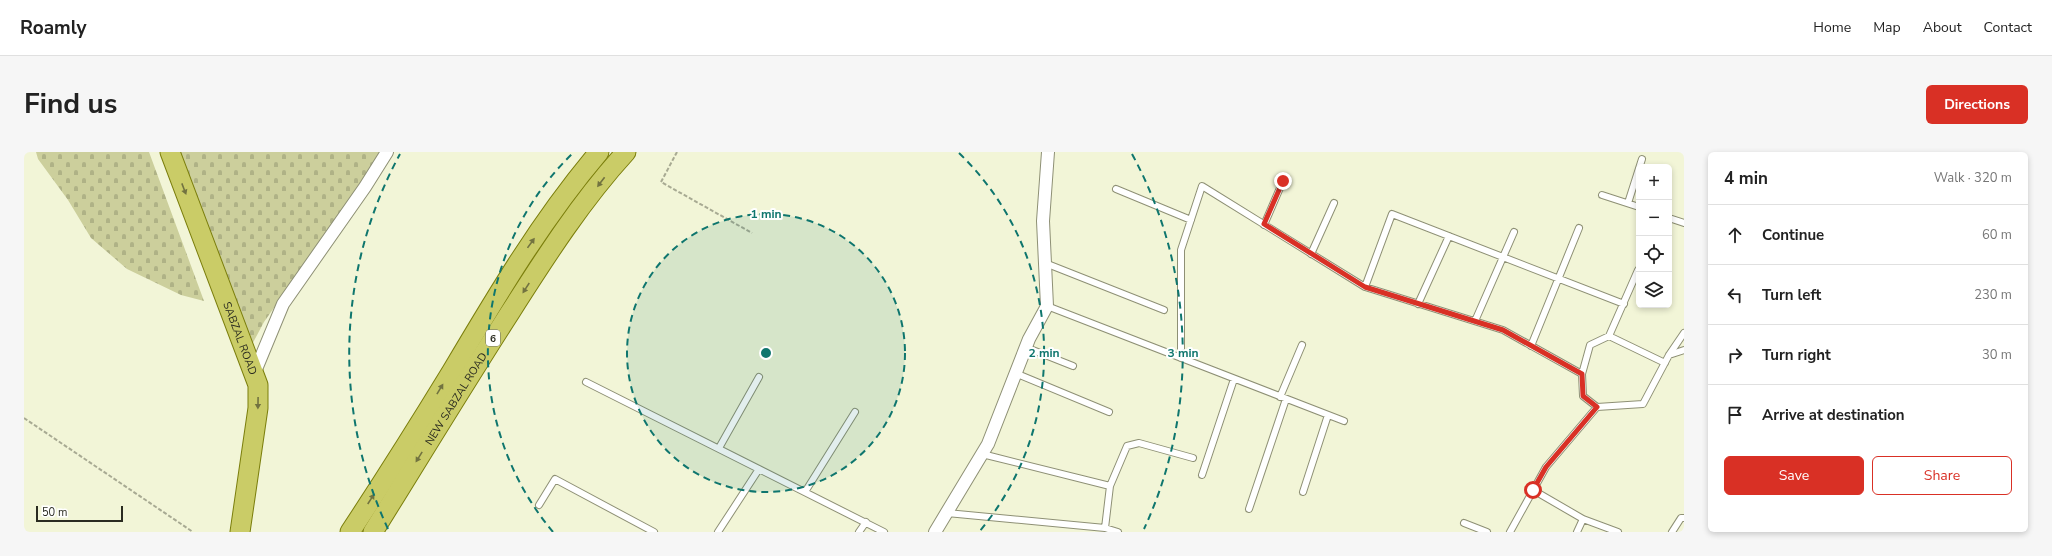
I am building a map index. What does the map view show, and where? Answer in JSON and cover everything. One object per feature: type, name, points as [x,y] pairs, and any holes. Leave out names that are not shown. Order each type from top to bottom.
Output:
[{"type":"main road","name":"SABZAL ROAD","points":[[170,152],[258,385],[258,408],[240,532]]},
{"type":"main road","name":"NEW SABZAL ROAD","points":[[350,532],[406,446],[522,255],[572,183],[599,152]]},
{"type":"main road","name":"NEW SABZAL ROAD","points":[[374,532],[464,384],[541,264],[593,193],[626,152]]},
{"type":"street","points":[[254,374],[282,304],[365,187],[387,152]]},
{"type":"street","points":[[935,532],[988,444],[1026,347],[1047,306],[1043,221],[1048,152]]},
{"type":"lane","points":[[1628,203],[1642,159]]},
{"type":"lane","points":[[1264,224],[1283,181]]},
{"type":"lane","points":[[1181,358],[1181,250],[1202,186],[1365,287],[1503,330],[1582,374]]},
{"type":"lane","points":[[1116,189],[1191,220]]},
{"type":"lane","points":[[1602,195],[1636,206]]},
{"type":"lane","points":[[1312,254],[1334,203]]},
{"type":"lane","points":[[1365,287],[1392,214],[1624,304]]},
{"type":"lane","points":[[1672,219],[1684,223]]},
{"type":"lane","points":[[1531,346],[1579,228]]},
{"type":"lane","points":[[1475,321],[1514,232]]},
{"type":"lane","points":[[1418,304],[1449,236]]},
{"type":"lane","points":[[1045,263],[1164,310]]},
{"type":"lane","points":[[1637,272],[1609,336],[1590,345],[1582,374],[1583,396],[1597,407],[1643,404],[1669,355],[1684,333]]},
{"type":"lane","points":[[1047,306],[1344,421]]},
{"type":"lane","points":[[1609,336],[1665,363]]},
{"type":"lane","points":[[1248,509],[1283,398],[1302,346]]},
{"type":"lane","points":[[1026,347],[1073,366]]},
{"type":"lane","points":[[1669,355],[1684,350]]},
{"type":"lane","points":[[1015,373],[1109,412]]},
{"type":"lane","points":[[719,448],[759,377]]},
{"type":"lane","points":[[1202,475],[1234,379]]},
{"type":"lane","points":[[586,382],[884,532]]},
{"type":"lane","points":[[1510,532],[1546,467],[1597,407]]},
{"type":"lane","points":[[805,492],[855,412]]},
{"type":"lane","points":[[1303,492],[1328,415]]},
{"type":"lane","points":[[1105,528],[1110,486],[1127,446],[1139,443],[1193,458]]},
{"type":"lane","points":[[982,454],[1110,486]]},
{"type":"lane","points":[[718,532],[759,469]]},
{"type":"lane","points":[[539,505],[555,479],[654,532]]},
{"type":"lane","points":[[1533,490],[1583,519],[1618,532]]},
{"type":"lane","points":[[947,513],[1105,528],[1118,532]]},
{"type":"lane","points":[[1672,532],[1681,518],[1684,518]]},
{"type":"lane","points":[[1577,532],[1583,519]]},
{"type":"lane","points":[[859,532],[866,522]]},
{"type":"lane","points":[[1464,523],[1487,532]]},
{"type":"path","points":[[678,152],[661,182],[752,233]]},
{"type":"path","points":[[24,418],[192,532]]},
{"type":"green space","points":[[36,152],[149,152],[204,301],[181,295],[127,269],[91,238],[68,200],[38,159]]},
{"type":"green space","points":[[168,152],[383,152],[264,322],[248,352]]},
{"type":"route","points":[[1283,181],[1264,224],[1365,287],[1503,330],[1582,374],[1583,396],[1597,407],[1546,467],[1533,490]]}]
